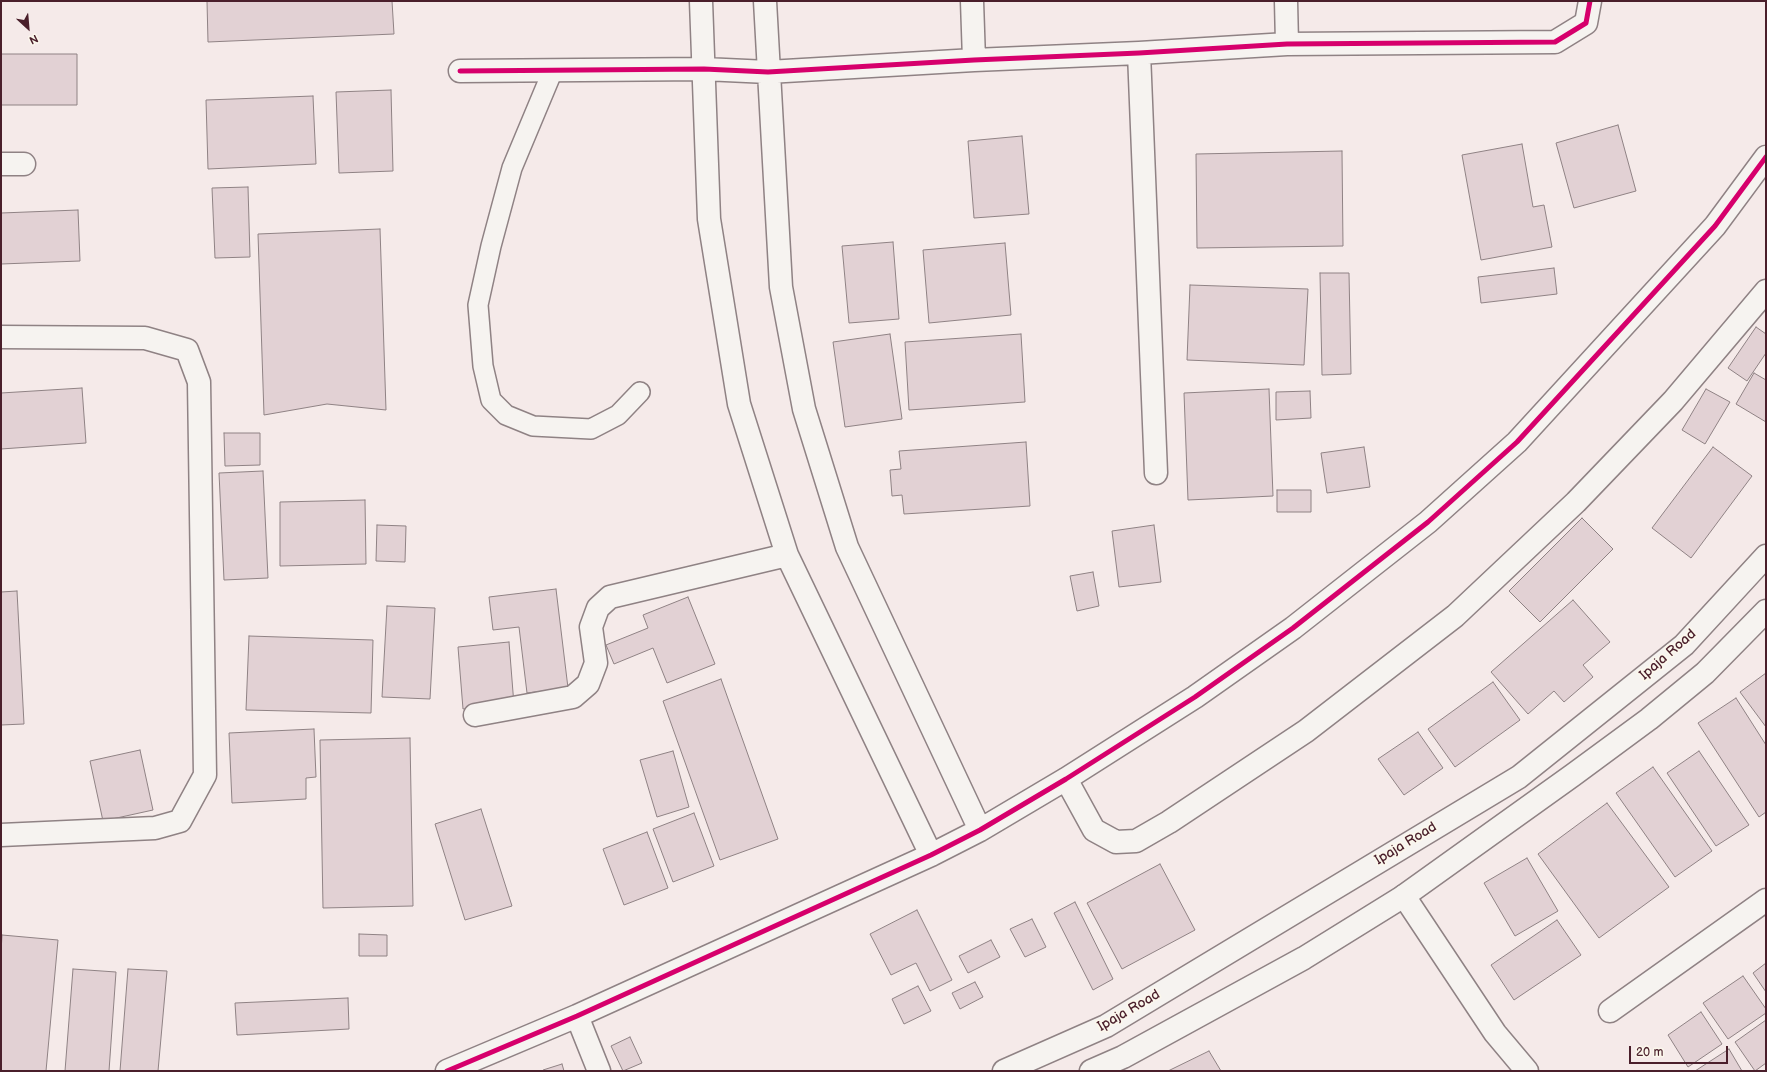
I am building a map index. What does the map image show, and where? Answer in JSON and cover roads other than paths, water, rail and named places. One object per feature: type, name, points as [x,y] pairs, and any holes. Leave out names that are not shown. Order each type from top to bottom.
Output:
[{"type":"street","points":[[701,1],[709,219],[739,404],[787,555],[931,855]]},
{"type":"street","points":[[765,1],[780,287],[804,410],[847,547],[980,830]]},
{"type":"street","points":[[972,1],[974,60]]},
{"type":"street","points":[[1286,1],[1287,44]]},
{"type":"street","points":[[460,71],[704,69],[768,72],[1287,44],[1555,42],[1586,23],[1590,1]]},
{"type":"street","points":[[1139,53],[1156,473]]},
{"type":"street","points":[[447,1071],[577,1016],[931,855],[980,830],[1066,779],[1195,697],[1293,628],[1428,522],[1517,442],[1603,350],[1715,226],[1766,157]]},
{"type":"street","points":[[1,164],[24,164]]},
{"type":"street","points":[[1066,779],[1094,830],[1116,842],[1136,841],[1169,822],[1306,731],[1455,616],[1576,502],[1673,401],[1766,292]]},
{"type":"street","points":[[1,337],[145,338],[187,350],[199,382],[205,775],[180,821],[174,823],[155,828],[1,835]]},
{"type":"street","points":[[475,715],[573,697],[588,684],[596,663],[591,627],[598,608],[610,597],[787,555]]},
{"type":"street","name":"Ipaja Road","points":[[1004,1071],[1106,1026],[1518,777],[1684,645],[1766,556]]},
{"type":"street","points":[[1091,1071],[1123,1057],[1304,958],[1404,896],[1649,719],[1705,672],[1766,611]]},
{"type":"street","points":[[1404,896],[1495,1033],[1527,1071]]},
{"type":"street","points":[[1610,1011],[1766,900]]},
{"type":"street","points":[[577,1016],[599,1071]]},
{"type":"street","points":[[1106,1026],[1123,1057]]},
{"type":"lane","points":[[553,70],[512,168],[491,246],[478,305],[483,366],[491,400],[506,415],[533,426],[591,429],[618,416],[640,392]]}]
